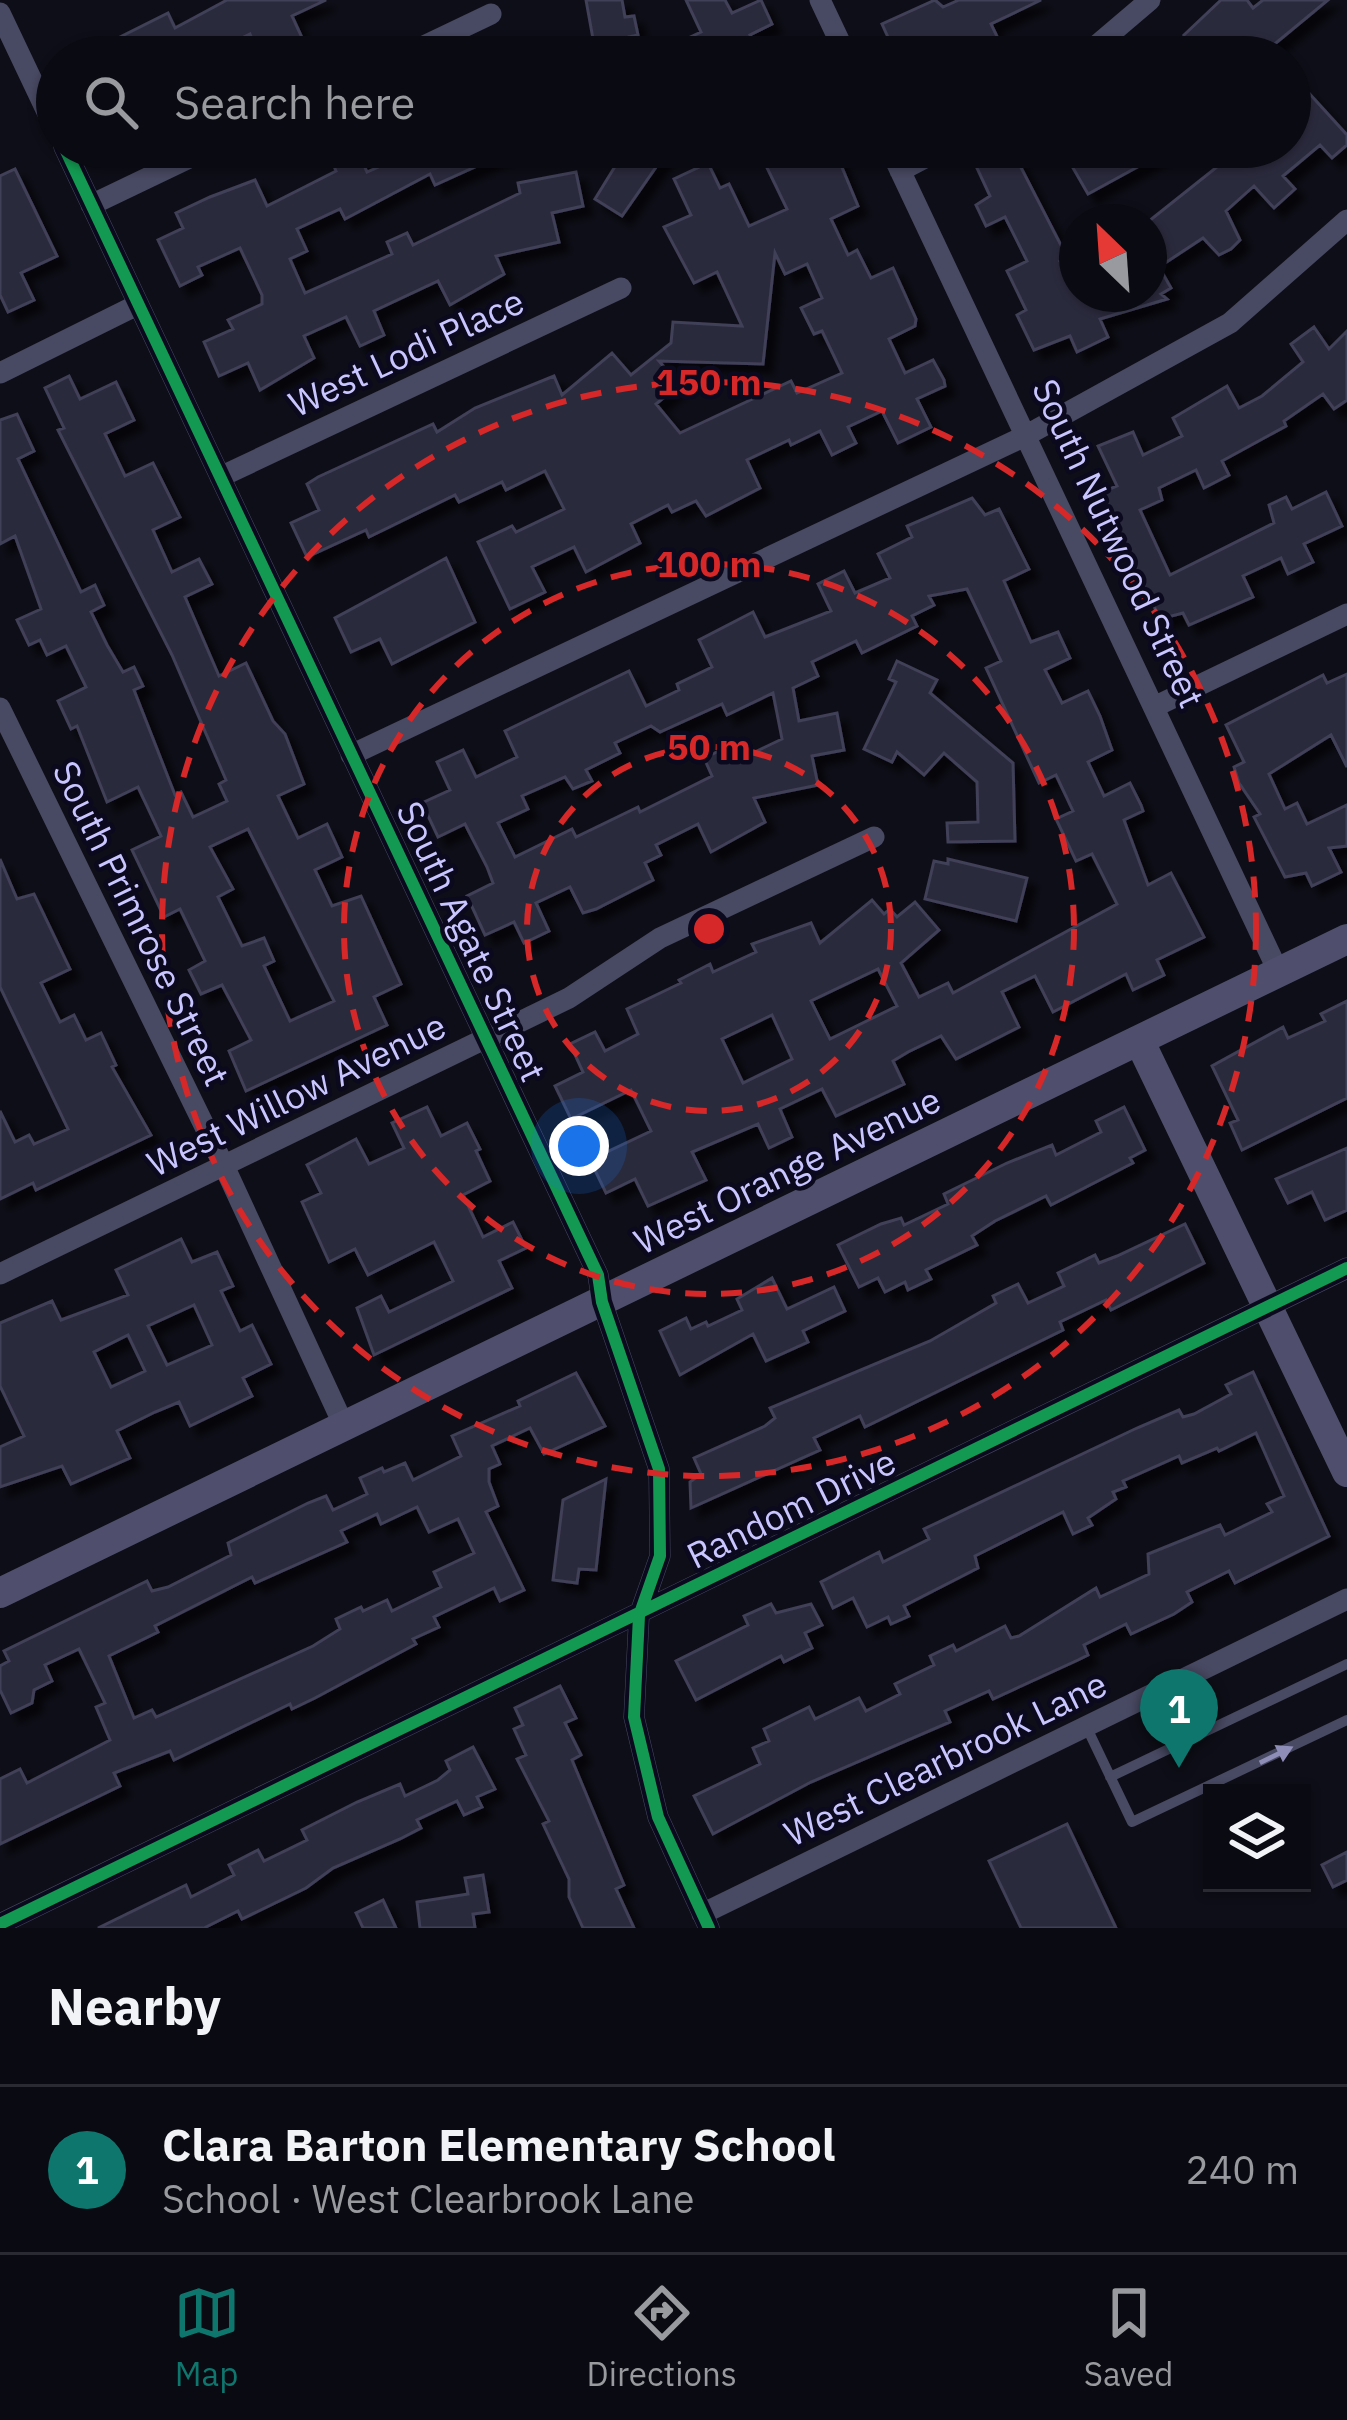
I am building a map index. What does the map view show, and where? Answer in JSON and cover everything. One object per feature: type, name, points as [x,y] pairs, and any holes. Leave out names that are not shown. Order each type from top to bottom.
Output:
[{"type":"street","points":[[820,0],[837,36]]},
{"type":"street","points":[[1108,36],[1150,0]]},
{"type":"street","points":[[0,13],[36,89]]},
{"type":"street","points":[[445,36],[491,14]]},
{"type":"street","name":"South Agate Street","points":[[74,168],[135,306],[598,1275],[602,1302],[659,1469],[660,1556],[639,1616],[634,1717],[658,1817],[705,1921]]},
{"type":"street","points":[[92,205],[169,168]]},
{"type":"street","name":"South Nutwood Street","points":[[898,168],[1279,973]]},
{"type":"street","points":[[900,172],[907,168]]},
{"type":"street","points":[[350,755],[1025,436],[1230,323],[1347,220]]},
{"type":"street","name":"West Lodi Place","points":[[220,477],[621,288]]},
{"type":"street","points":[[0,373],[135,306]]},
{"type":"street","points":[[1154,707],[1347,614]]},
{"type":"street","name":"South Primrose Street","points":[[0,708],[225,1168],[345,1428]]},
{"type":"street","name":"West Willow Avenue","points":[[0,1274],[569,998],[660,938],[874,837]]},
{"type":"street","name":"West Orange Avenue","points":[[0,1593],[1347,939]]},
{"type":"street","points":[[1140,1042],[1347,1472]]},
{"type":"street","name":"Random Drive","points":[[0,1924],[1347,1268]]},
{"type":"street","name":"West Clearbrook Lane","points":[[705,1921],[1347,1599]]},
{"type":"lane","points":[[1110,1777],[1347,1664]]},
{"type":"lane","points":[[1086,1726],[1132,1822],[1347,1720]]},
{"type":"building","points":[[227,0],[326,0],[292,16],[301,36],[122,36],[168,13],[175,28]]},
{"type":"building","points":[[586,0],[622,0],[625,17],[634,16],[638,35],[592,36]]},
{"type":"building","points":[[686,0],[725,0],[732,13],[761,0],[772,24],[750,36],[692,36],[701,32]]},
{"type":"building","points":[[935,0],[943,7],[959,0],[1041,0],[991,24],[997,36],[887,36],[882,24]]},
{"type":"building","points":[[1221,0],[1247,0],[1253,8],[1263,0],[1328,0],[1284,36],[1184,35]]},
{"type":"building","points":[[1311,95],[1347,135],[1347,145],[1332,158],[1320,145],[1311,153]]},
{"type":"building","points":[[473,168],[435,185],[430,174],[345,219],[340,209],[297,229],[307,251],[290,259],[305,293],[392,254],[387,242],[407,233],[413,245],[520,193],[518,183],[576,172],[583,206],[552,213],[559,242],[496,256],[504,274],[450,305],[438,281],[374,311],[384,335],[360,346],[346,317],[304,336],[314,358],[260,390],[248,363],[219,376],[204,342],[233,329],[228,320],[262,304],[262,295],[240,248],[198,267],[202,275],[180,286],[158,240],[183,228],[176,213],[210,197],[255,180],[267,206],[336,171]]},
{"type":"building","points":[[614,168],[655,168],[622,216],[595,199]]},
{"type":"building","points":[[697,168],[710,168],[720,188],[729,184],[749,226],[787,209],[767,168],[842,168],[858,206],[831,219],[848,255],[857,250],[871,278],[893,268],[916,319],[915,326],[889,339],[905,373],[933,360],[944,380],[945,386],[917,399],[931,427],[898,443],[882,411],[848,427],[856,443],[832,455],[820,431],[791,445],[789,440],[747,460],[760,488],[706,516],[696,501],[672,512],[668,505],[631,524],[640,543],[586,572],[574,547],[532,567],[545,592],[510,609],[478,542],[512,526],[516,532],[564,509],[545,471],[506,490],[502,482],[459,502],[455,495],[369,537],[366,530],[307,557],[291,523],[319,510],[307,484],[318,477],[433,424],[437,432],[475,408],[554,376],[562,395],[612,353],[631,375],[671,343],[673,322],[742,326],[717,272],[694,283],[664,227],[691,215],[674,179]],"holes":[[[775,253],[785,274],[807,264],[822,298],[801,308],[814,334],[822,331],[842,373],[797,393],[791,381],[680,433],[656,404],[679,385],[659,361],[763,364]]]},
{"type":"building","points":[[977,168],[1021,168],[1059,241],[1059,312],[1123,312],[1100,319],[1108,337],[1077,352],[1070,336],[1034,350],[1017,315],[1026,310],[1007,271],[1027,261],[1005,217],[986,226],[976,205],[990,196]]},
{"type":"building","points":[[1073,168],[1136,168],[1088,194]]},
{"type":"building","points":[[1216,168],[1293,168],[1283,176],[1295,189],[1274,208],[1254,186],[1226,211],[1240,240],[1231,249],[1219,255],[1203,238],[1167,262],[1167,207]]},
{"type":"building","points":[[15,169],[57,256],[21,273],[34,300],[8,312],[0,295],[0,176]]},
{"type":"building","points":[[1314,327],[1329,349],[1347,331],[1347,400],[1334,409],[1323,394],[1284,421],[1286,426],[1222,461],[1229,475],[1204,488],[1196,470],[1159,488],[1162,500],[1140,510],[1170,575],[1274,523],[1269,505],[1286,497],[1292,509],[1326,492],[1342,526],[1304,544],[1313,562],[1288,574],[1281,558],[1243,576],[1253,597],[1189,625],[1183,613],[1160,619],[1100,493],[1117,486],[1098,446],[1133,432],[1143,455],[1182,436],[1173,418],[1227,386],[1239,408],[1262,396],[1303,362],[1291,344]]},
{"type":"building","points":[[69,376],[80,399],[116,382],[134,420],[105,434],[125,476],[153,463],[180,517],[153,530],[172,572],[199,559],[212,584],[185,597],[219,676],[246,663],[273,721],[285,734],[304,784],[278,796],[298,838],[327,824],[342,857],[315,870],[332,906],[361,896],[401,984],[374,997],[387,1025],[246,1091],[229,1051],[251,1040],[222,985],[201,994],[189,970],[205,961],[180,909],[164,917],[132,850],[161,836],[138,787],[107,802],[77,726],[71,729],[58,701],[86,687],[66,646],[47,655],[40,640],[29,645],[17,620],[41,609],[15,536],[0,544],[0,420],[17,414],[34,451],[18,459],[81,592],[95,585],[104,605],[91,612],[107,645],[123,672],[134,667],[143,686],[134,690],[175,795],[181,792],[193,817],[227,801],[219,784],[226,780],[172,655],[58,430],[64,428],[45,388]],"holes":[[[248,829],[334,1001],[290,1021],[264,966],[274,961],[264,938],[242,946],[218,897],[233,889],[210,847]]]},
{"type":"building","points":[[972,498],[985,515],[999,509],[1029,569],[1004,581],[1031,642],[1058,632],[1070,658],[1045,670],[1062,703],[1088,691],[1100,716],[1112,750],[1088,762],[1104,796],[1130,783],[1143,811],[1124,820],[1148,885],[1171,873],[1204,937],[1157,960],[1164,975],[1133,990],[1126,974],[1053,1012],[1035,976],[1002,992],[1019,1027],[956,1059],[941,1036],[893,1061],[904,1084],[836,1116],[822,1089],[780,1109],[792,1137],[769,1148],[758,1124],[692,1152],[706,1180],[648,1206],[635,1179],[606,1193],[590,1160],[651,1131],[631,1090],[571,1119],[555,1086],[583,1072],[570,1044],[595,1032],[605,1051],[638,1034],[627,1009],[710,964],[713,972],[756,952],[752,944],[811,923],[820,943],[872,900],[884,914],[890,909],[897,917],[915,902],[939,930],[901,963],[919,997],[948,983],[953,993],[1117,904],[1092,854],[1076,861],[1056,819],[1073,811],[1056,775],[1039,783],[986,668],[1001,661],[967,589],[929,596],[934,605],[912,616],[917,626],[862,653],[856,641],[812,662],[818,676],[793,688],[799,721],[837,713],[844,750],[812,756],[818,785],[754,798],[765,822],[711,852],[698,824],[656,845],[661,855],[645,863],[653,880],[596,909],[583,913],[570,887],[536,903],[549,931],[524,943],[514,922],[485,935],[467,896],[493,883],[487,867],[465,824],[438,837],[422,803],[450,790],[437,762],[463,750],[476,777],[517,757],[505,731],[629,671],[646,706],[679,690],[677,684],[712,667],[699,640],[753,612],[765,637],[831,611],[818,584],[844,571],[855,593],[890,578],[878,554],[912,537],[907,526]],"holes":[[[773,693],[782,739],[736,761],[730,746],[704,758],[712,776],[640,812],[638,807],[576,837],[572,829],[515,857],[498,823],[528,809],[522,796],[565,777],[573,789],[592,781],[586,770],[620,753],[615,743],[651,726],[660,732],[722,704],[727,715]],[[878,969],[897,1006],[830,1039],[811,1001]],[[772,1015],[792,1059],[743,1083],[722,1039]]]},
{"type":"building","points":[[446,558],[475,622],[392,664],[380,639],[351,652],[335,618]]},
{"type":"building","points":[[897,661],[937,680],[930,693],[1013,763],[1015,841],[948,842],[947,823],[978,822],[977,782],[944,753],[924,775],[897,752],[892,762],[864,749],[896,682],[889,679]]},
{"type":"building","points":[[1347,674],[1347,767],[1331,735],[1269,774],[1285,809],[1297,803],[1307,824],[1347,805],[1347,846],[1329,848],[1341,872],[1312,886],[1306,873],[1285,877],[1254,817],[1260,814],[1239,783],[1234,767],[1244,762],[1226,725],[1323,675],[1327,683]]},
{"type":"building","points":[[0,859],[17,899],[34,894],[70,969],[41,983],[60,1022],[74,1015],[86,1040],[101,1033],[116,1065],[112,1067],[151,1135],[36,1190],[33,1183],[0,1199],[0,1111],[15,1142],[29,1135],[34,1144],[68,1129],[0,987]]},
{"type":"building","points":[[948,859],[1027,878],[1016,921],[925,899],[934,861],[948,864]]},
{"type":"building","points":[[1347,1001],[1347,1098],[1242,1150],[1230,1123],[1238,1120],[1212,1066],[1283,1027],[1288,1038],[1325,1021],[1321,1014]]},
{"type":"building","points":[[427,1107],[441,1136],[467,1123],[480,1149],[476,1151],[490,1181],[463,1195],[483,1237],[513,1222],[526,1248],[499,1261],[512,1288],[374,1355],[357,1308],[381,1296],[389,1312],[453,1281],[434,1242],[368,1275],[355,1249],[329,1262],[302,1202],[321,1193],[307,1165],[356,1139],[369,1164],[404,1148],[392,1123]]},
{"type":"building","points":[[1124,1107],[1145,1150],[1130,1158],[1133,1163],[1051,1205],[1046,1196],[995,1221],[972,1236],[977,1245],[926,1270],[931,1279],[908,1290],[905,1282],[885,1292],[878,1278],[859,1287],[838,1245],[881,1224],[901,1218],[904,1225],[948,1204],[944,1194],[1007,1163],[1052,1145],[1056,1155],[1101,1132],[1096,1121]]},
{"type":"building","points":[[1347,1148],[1347,1210],[1325,1220],[1312,1192],[1288,1203],[1276,1179]]},
{"type":"building","points":[[1185,1224],[1204,1263],[1111,1310],[1106,1300],[1060,1322],[1063,1330],[865,1427],[860,1416],[814,1438],[820,1450],[691,1508],[690,1482],[701,1474],[694,1458],[765,1426],[775,1418],[770,1408],[930,1341],[996,1303],[993,1296],[1018,1284],[1028,1303],[1064,1286],[1058,1273],[1095,1255],[1099,1263]]},
{"type":"building","points":[[181,1239],[192,1262],[217,1252],[233,1286],[221,1291],[240,1331],[252,1325],[271,1364],[243,1378],[252,1396],[190,1426],[179,1402],[117,1431],[130,1458],[71,1484],[62,1466],[0,1487],[0,1447],[24,1436],[0,1386],[0,1323],[52,1301],[61,1320],[128,1295],[116,1270]],"holes":[[[194,1305],[212,1345],[167,1365],[148,1326]],[[128,1335],[145,1371],[111,1387],[94,1352]]]},
{"type":"building","points":[[772,1278],[787,1309],[834,1287],[845,1311],[803,1331],[808,1342],[766,1361],[753,1334],[680,1375],[660,1331],[686,1318],[691,1329],[706,1322],[708,1326],[742,1310],[737,1299]]},
{"type":"building","points":[[1253,1372],[1329,1536],[1235,1583],[1229,1571],[1187,1592],[1192,1602],[1174,1614],[1131,1634],[1126,1624],[1084,1645],[1088,1655],[993,1699],[989,1691],[945,1711],[950,1722],[811,1782],[713,1834],[694,1796],[760,1764],[753,1748],[769,1741],[764,1729],[809,1707],[815,1719],[859,1698],[866,1711],[900,1694],[895,1684],[934,1665],[930,1656],[953,1645],[956,1651],[1005,1626],[1011,1638],[1019,1636],[1096,1588],[1100,1597],[1149,1574],[1148,1554],[1220,1525],[1225,1535],[1272,1512],[1267,1504],[1284,1496],[1256,1433],[1182,1463],[1179,1456],[1123,1481],[1126,1487],[1113,1492],[1116,1499],[1088,1518],[1092,1525],[1073,1534],[1063,1512],[975,1556],[978,1568],[904,1606],[909,1616],[891,1624],[888,1617],[867,1627],[853,1598],[833,1608],[821,1582],[879,1552],[883,1562],[929,1539],[924,1529],[1137,1428],[1179,1410],[1183,1417],[1194,1414],[1231,1394],[1226,1385]]},
{"type":"building","points":[[576,1373],[605,1426],[544,1454],[530,1428],[492,1446],[500,1464],[489,1469],[489,1482],[498,1506],[486,1512],[524,1590],[500,1601],[494,1588],[434,1617],[439,1627],[413,1639],[416,1644],[315,1698],[292,1709],[290,1704],[174,1760],[170,1751],[114,1773],[120,1786],[0,1844],[0,1779],[20,1769],[27,1783],[110,1740],[96,1707],[105,1703],[79,1649],[45,1665],[52,1681],[34,1690],[32,1703],[11,1713],[0,1690],[0,1666],[9,1661],[4,1651],[147,1581],[152,1591],[168,1587],[231,1555],[228,1543],[308,1503],[326,1496],[333,1510],[367,1494],[360,1478],[382,1468],[384,1472],[405,1463],[413,1480],[461,1456],[452,1436],[520,1406],[518,1401]],"holes":[[[417,1507],[429,1532],[458,1519],[474,1553],[434,1572],[441,1587],[392,1611],[387,1600],[363,1611],[361,1607],[336,1619],[340,1629],[313,1646],[156,1717],[152,1710],[134,1718],[109,1656],[158,1632],[155,1626],[252,1577],[255,1583],[347,1542],[341,1531],[377,1514],[381,1524]]]},
{"type":"building","points":[[606,1479],[596,1570],[579,1569],[577,1583],[553,1580],[563,1500]]},
{"type":"building","points":[[771,1604],[776,1613],[811,1604],[822,1625],[805,1633],[812,1648],[784,1662],[781,1656],[696,1700],[676,1661],[748,1625],[744,1616]]},
{"type":"building","points":[[560,1686],[576,1718],[565,1723],[581,1755],[572,1760],[624,1885],[616,1889],[634,1928],[583,1928],[569,1897],[569,1879],[543,1824],[549,1821],[517,1759],[526,1755],[514,1729],[523,1725],[515,1708]]},
{"type":"building","points":[[473,1747],[495,1789],[477,1797],[482,1807],[464,1815],[457,1801],[417,1820],[421,1828],[333,1868],[306,1888],[242,1919],[238,1911],[204,1928],[98,1928],[186,1885],[191,1897],[234,1875],[229,1865],[258,1850],[264,1861],[307,1840],[302,1830],[357,1802],[400,1784],[405,1796],[438,1780],[450,1770],[446,1761]]},
{"type":"building","points":[[1067,1824],[1116,1928],[1021,1928],[989,1861]]},
{"type":"building","points":[[1347,1852],[1347,1880],[1333,1887],[1322,1865]]},
{"type":"building","points":[[483,1875],[489,1912],[473,1914],[475,1928],[420,1928],[417,1902],[468,1894],[465,1878]]},
{"type":"building","points":[[383,1900],[396,1928],[363,1928],[356,1913]]},
{"type":"cycle path","points":[[74,168],[598,1275],[602,1302],[659,1469],[660,1556],[639,1616],[634,1717],[658,1817],[709,1928]]},
{"type":"cycle path","points":[[0,1924],[1347,1268]]},
{"type":"place","name":"Clara Barton Elementary School","points":[[1179,1768]]}]
